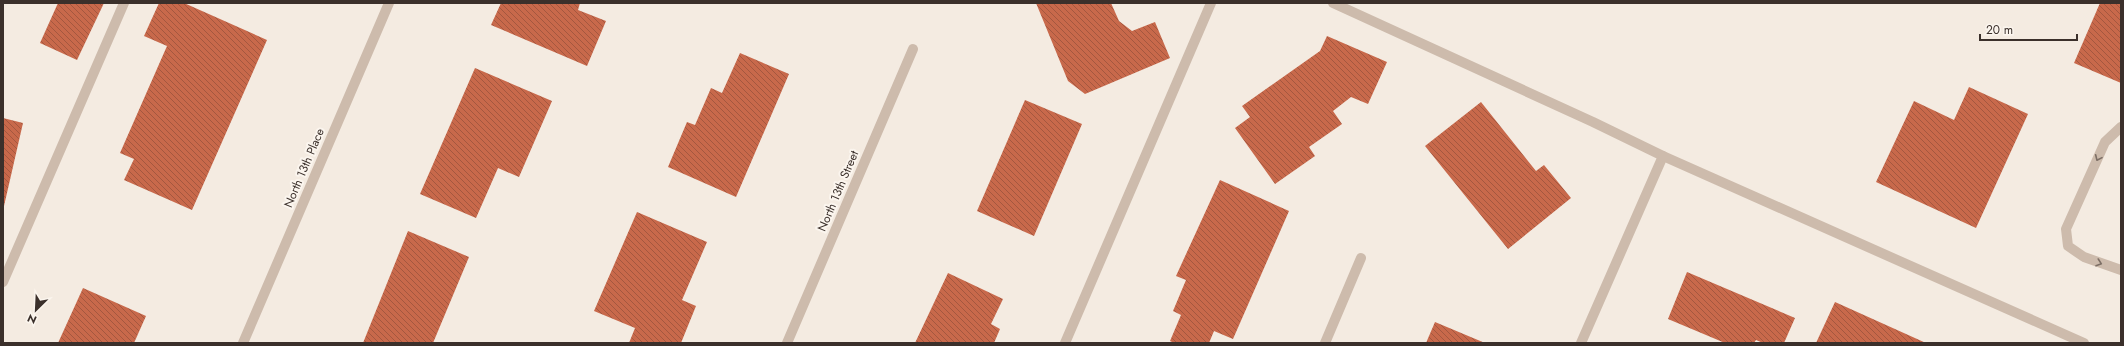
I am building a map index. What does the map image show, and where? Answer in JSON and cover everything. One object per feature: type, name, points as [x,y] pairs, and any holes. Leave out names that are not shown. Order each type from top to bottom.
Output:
[{"type":"street","points":[[3,282],[124,3]]},
{"type":"street","name":"North 13th Place","points":[[243,343],[389,3]]},
{"type":"street","points":[[1065,343],[1211,3]]},
{"type":"street","points":[[1333,3],[1593,122],[1663,156],[2084,343]]},
{"type":"street","name":"North 13th Street","points":[[787,343],[913,50]]},
{"type":"street","points":[[2121,127],[2105,142],[2066,229],[2068,246],[2084,258],[2121,270]]},
{"type":"street","points":[[1581,343],[1663,156]]},
{"type":"street","points":[[1325,343],[1361,258]]},
{"type":"building","points":[[58,3],[104,3],[77,60],[40,43]]},
{"type":"building","points":[[159,3],[184,3],[267,40],[192,210],[124,180],[134,159],[120,153],[167,46],[144,36]]},
{"type":"building","points":[[501,3],[580,3],[578,10],[606,21],[587,66],[491,25]]},
{"type":"building","points":[[1036,3],[1111,3],[1119,21],[1132,31],[1155,22],[1170,58],[1085,94],[1068,81]]},
{"type":"building","points":[[2100,3],[2121,3],[2121,83],[2074,63]]},
{"type":"building","points":[[1327,36],[1387,62],[1368,104],[1351,97],[1333,111],[1342,124],[1309,147],[1315,156],[1275,184],[1235,128],[1250,117],[1242,106],[1320,51]]},
{"type":"building","points":[[740,53],[789,74],[736,197],[668,167],[687,122],[695,125],[711,88],[722,93]]},
{"type":"building","points":[[475,68],[552,101],[519,177],[498,168],[476,218],[420,194]]},
{"type":"building","points":[[1969,87],[2028,114],[1976,228],[1876,182],[1914,101],[1954,120]]},
{"type":"building","points":[[1025,100],[1082,124],[1034,236],[977,211]]},
{"type":"building","points":[[1481,102],[1536,171],[1544,165],[1571,198],[1508,249],[1425,146]]},
{"type":"building","points":[[3,118],[23,123],[4,206],[3,206]]},
{"type":"building","points":[[1220,180],[1289,211],[1233,339],[1214,331],[1209,343],[1174,343],[1170,341],[1181,315],[1173,311],[1186,280],[1176,276]]},
{"type":"building","points":[[637,212],[707,242],[682,300],[696,306],[681,343],[629,343],[635,328],[594,311]]},
{"type":"building","points":[[408,231],[469,257],[433,343],[363,343]]},
{"type":"building","points":[[1687,272],[1795,318],[1784,343],[1763,343],[1756,340],[1754,343],[1725,343],[1668,319]]},
{"type":"building","points":[[948,273],[1003,299],[991,324],[1000,329],[994,343],[915,343]]},
{"type":"building","points":[[83,288],[146,316],[134,343],[58,343]]},
{"type":"building","points":[[1835,302],[1926,343],[1816,343]]},
{"type":"building","points":[[1435,322],[1485,343],[1426,343]]}]
